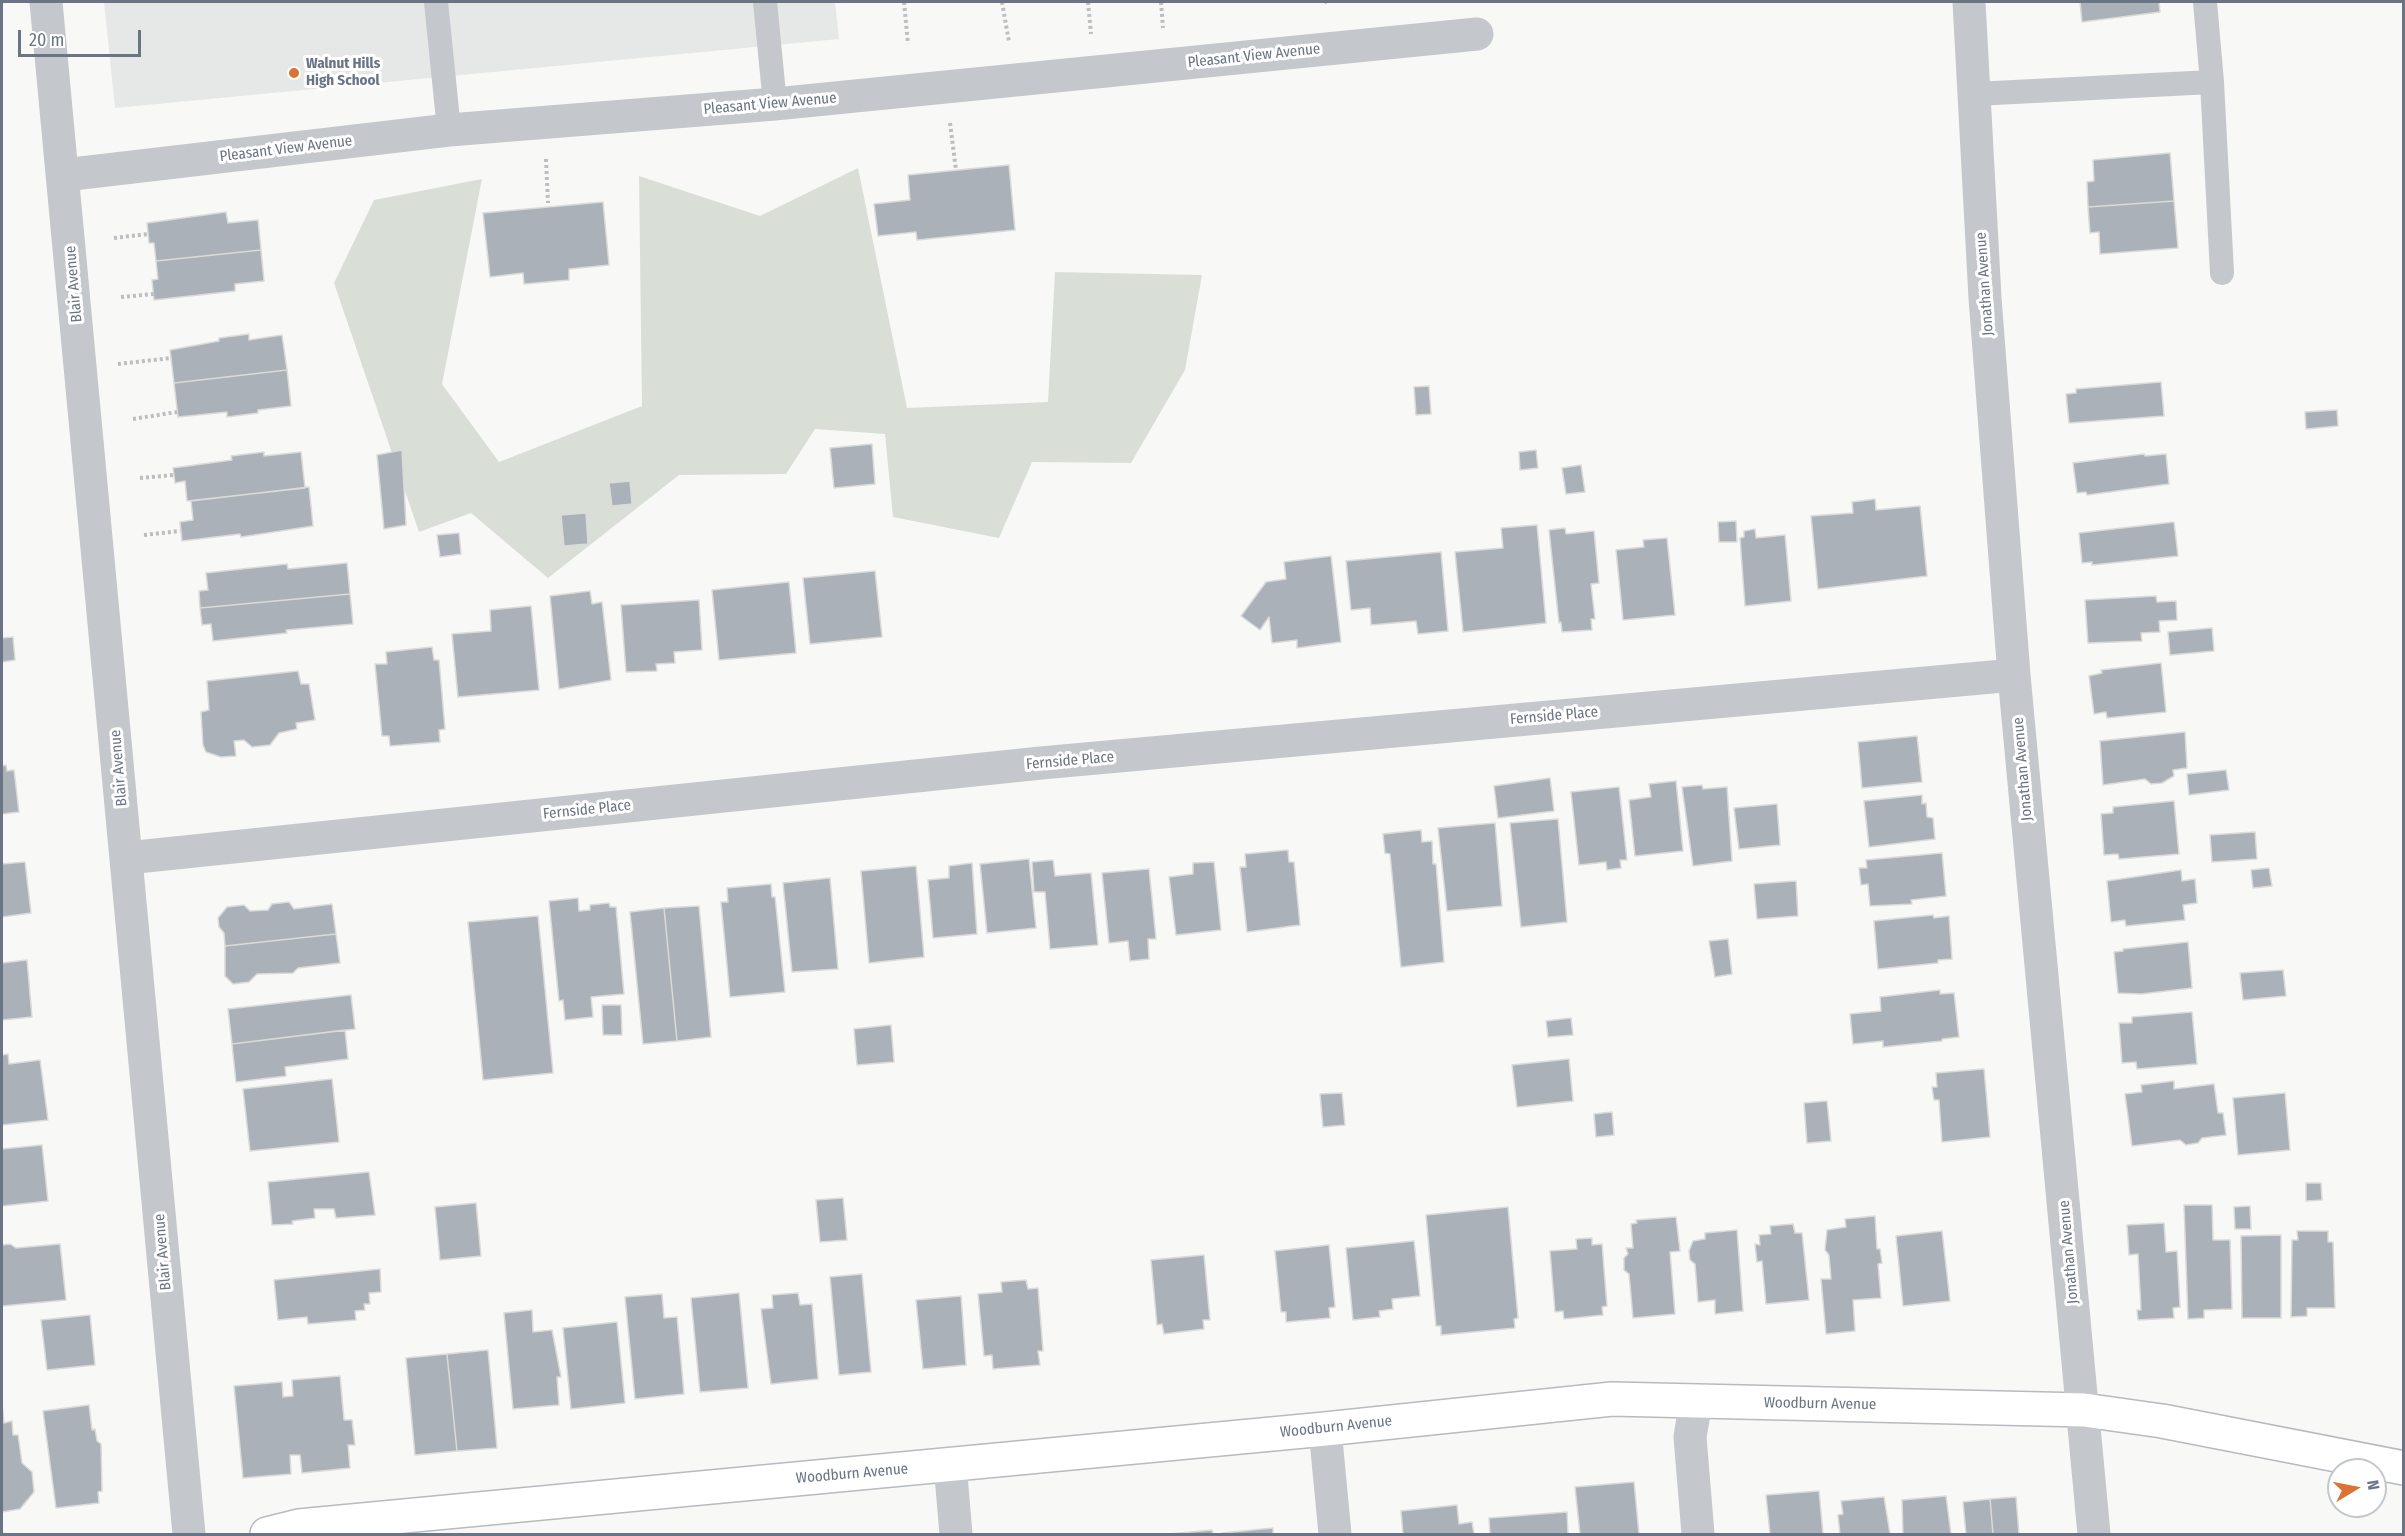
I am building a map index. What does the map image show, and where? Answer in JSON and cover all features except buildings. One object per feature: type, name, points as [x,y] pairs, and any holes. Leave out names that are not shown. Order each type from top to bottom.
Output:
[{"type":"street","name":"Blair Avenue","points":[[46,2],[64,174],[189,1534]]},
{"type":"street","name":"Jonathan Avenue","points":[[1969,2],[1985,298],[2014,675],[2094,1534]]},
{"type":"street","name":"Pleasant View Avenue","points":[[64,174],[449,130],[775,104],[1477,34]]},
{"type":"street","name":"Fernside Place","points":[[127,858],[1041,763],[2014,675]]},
{"type":"street","name":"Woodburn Avenue","points":[[267,1534],[299,1526],[1325,1429],[1612,1399],[2084,1410],[2163,1421],[2403,1468]]},
{"type":"street","points":[[1696,1401],[1690,1437],[1698,1534]]},
{"type":"street","points":[[1325,1429],[1335,1534]]},
{"type":"street","points":[[950,1464],[956,1534]]},
{"type":"lane","points":[[436,2],[449,130]]},
{"type":"lane","points":[[765,2],[775,104]]},
{"type":"lane","points":[[2205,2],[2212,82],[2222,273]]},
{"type":"lane","points":[[1974,94],[2212,82]]},
{"type":"path","points":[[904,2],[908,44]]},
{"type":"path","points":[[945,87],[956,170]]},
{"type":"path","points":[[114,238],[148,234]]},
{"type":"path","points":[[121,297],[154,294]]},
{"type":"path","points":[[81,368],[171,358]]},
{"type":"path","points":[[133,419],[177,412]]},
{"type":"path","points":[[140,478],[174,475]]},
{"type":"path","points":[[144,536],[180,531]]},
{"type":"shaded area","name":"Walnut Hills High School","points":[[104,2],[835,2],[839,39],[115,108]]},
{"type":"shaded area","points":[[858,168],[907,408],[1048,402],[1055,272],[1202,275],[1185,370],[1131,463],[1032,462],[999,538],[893,517],[885,434],[815,429],[786,474],[679,475],[548,578],[471,513],[419,532],[334,283],[374,200],[482,179],[442,384],[499,462],[642,406],[639,176],[760,216]]},
{"type":"place","name":"Walnut Hills High School","points":[[294,73]]}]
